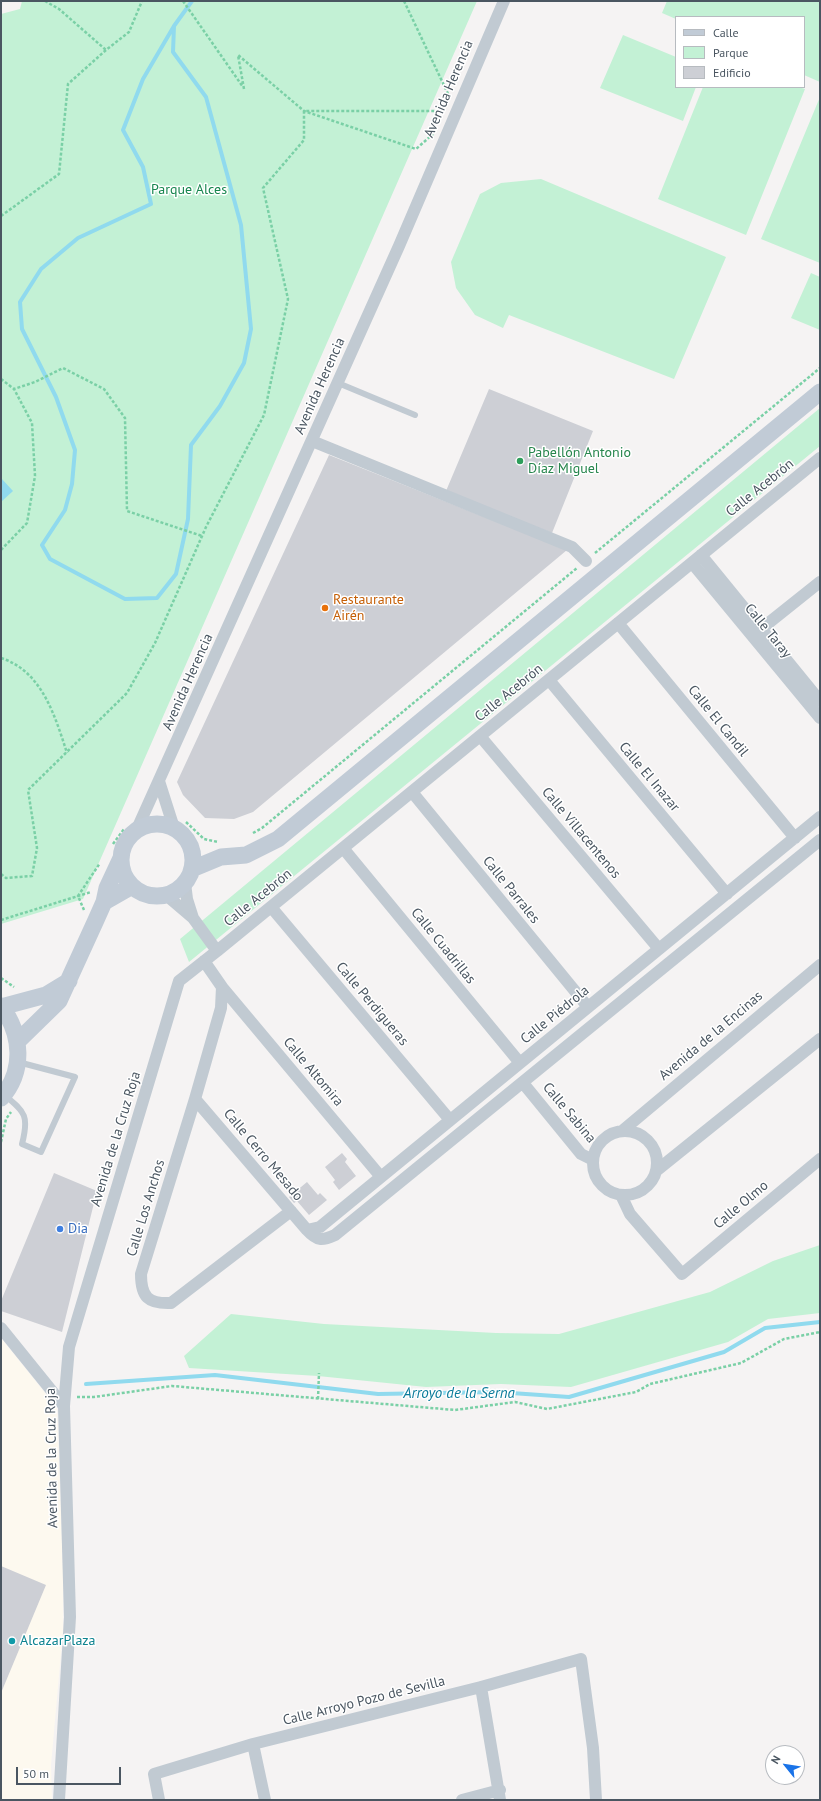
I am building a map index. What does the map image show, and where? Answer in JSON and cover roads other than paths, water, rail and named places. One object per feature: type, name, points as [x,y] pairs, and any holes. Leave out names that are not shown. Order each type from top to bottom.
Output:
[{"type":"main road","points":[[189,842],[246,855],[278,840],[820,392]]},
{"type":"main road","points":[[18,1042],[59,1001],[70,979],[105,895],[117,852],[126,842],[131,828],[149,824],[179,823],[189,842],[193,856],[188,876]]},
{"type":"main road","points":[[117,852],[123,873],[132,886],[142,893],[154,896],[166,895],[176,891],[188,876],[221,850]]},
{"type":"main road","points":[[105,895],[132,886]]},
{"type":"main road","points":[[2,1096],[13,1079],[18,1062],[18,1042],[9,1017],[1,1006],[46,995],[70,979]]},
{"type":"street","name":"Avenida Herencia","points":[[131,828],[159,781],[402,239],[504,1]]},
{"type":"street","points":[[312,441],[572,547],[586,561]]},
{"type":"street","name":"Calle Acebrón","points":[[217,951],[820,458]]},
{"type":"street","name":"Calle Taray","points":[[696,559],[761,629],[820,701]]},
{"type":"street","name":"Calle Taray","points":[[696,559],[820,718]]},
{"type":"street","points":[[761,629],[820,582]]},
{"type":"street","name":"Calle El Candil","points":[[618,623],[795,838]]},
{"type":"street","name":"Calle El Inazar","points":[[549,680],[727,894]]},
{"type":"street","name":"Calle Villacentenos","points":[[480,736],[659,949]]},
{"type":"street","points":[[159,781],[179,823]]},
{"type":"street","name":"Calle Parrales","points":[[412,792],[588,1007]]},
{"type":"street","name":"Calle Piédrola","points":[[306,1230],[320,1227],[820,817]]},
{"type":"street","points":[[523,1083],[820,840]]},
{"type":"street","name":"Calle Cuadrillas","points":[[343,848],[520,1063]]},
{"type":"street","points":[[188,876],[187,899],[193,918]]},
{"type":"street","points":[[166,895],[193,918],[217,951]]},
{"type":"street","name":"Calle Perdigueras","points":[[271,907],[450,1120]]},
{"type":"street","name":"Avenida de la Cruz Roja","points":[[59,1800],[70,1617],[64,1401],[69,1347],[179,981],[217,951]]},
{"type":"street","points":[[204,961],[222,987]]},
{"type":"street","name":"Avenida de la Encinas","points":[[622,1131],[820,965]]},
{"type":"street","name":"Calle Los Anchos","points":[[222,987],[221,1008],[196,1099],[141,1274],[141,1288],[146,1296],[153,1302],[171,1303],[291,1210]]},
{"type":"street","name":"Calle Altomira","points":[[222,987],[381,1177]]},
{"type":"street","points":[[656,1171],[820,1039]]},
{"type":"street","name":"Calle Sabina","points":[[523,1083],[581,1154],[593,1160]]},
{"type":"street","name":"Calle Cerro Mesado","points":[[196,1099],[291,1210],[306,1230],[315,1239],[324,1241],[335,1235],[523,1083]]},
{"type":"street","points":[[622,1131],[634,1132],[645,1138],[653,1147],[657,1159],[656,1171],[652,1182],[643,1190],[632,1194],[621,1195],[611,1192],[603,1187],[593,1170],[593,1160],[598,1146],[608,1136],[622,1131]]},
{"type":"street","name":"Calle Olmo","points":[[621,1195],[630,1214],[682,1274],[820,1159]]},
{"type":"street","points":[[1,1328],[64,1401]]},
{"type":"street","name":"Calle Arroyo Pozo de Sevilla","points":[[160,1800],[154,1774],[253,1744],[481,1687],[581,1659],[593,1748],[596,1800]]},
{"type":"street","points":[[462,1800],[500,1795],[481,1687]]},
{"type":"street","points":[[253,1744],[265,1800]]},
{"type":"lane","points":[[338,383],[415,415]]},
{"type":"lane","points":[[2,1096],[16,1104],[23,1114],[27,1125],[22,1144],[41,1152],[75,1077],[18,1062]]},
{"type":"water","points":[[1,478],[13,491],[1,502]]},
{"type":"waterway","points":[[174,26],[173,52],[206,97],[241,225],[251,329],[244,363],[220,406],[191,445],[188,519],[176,574],[157,598],[125,599],[50,559],[42,545],[65,510],[72,484],[75,450],[56,397],[22,329],[20,302],[41,269],[78,238],[151,204],[143,167],[123,130],[143,79],[174,26],[192,1]]},
{"type":"waterway","name":"Arroyo de la Serna","points":[[86,1384],[215,1375],[378,1394],[497,1392],[569,1397],[724,1352],[765,1328],[820,1322]]},
{"type":"place","name":"Pabellón Antonio Díaz Miguel","points":[[520,461]]},
{"type":"place","name":"Restaurante Airén","points":[[325,608]]},
{"type":"place","name":"Dia","points":[[60,1229]]},
{"type":"place","name":"AlcazarPlaza","points":[[12,1641]]},
{"type":"park label","name":"Parque Alces","points":[[189,190]]}]
